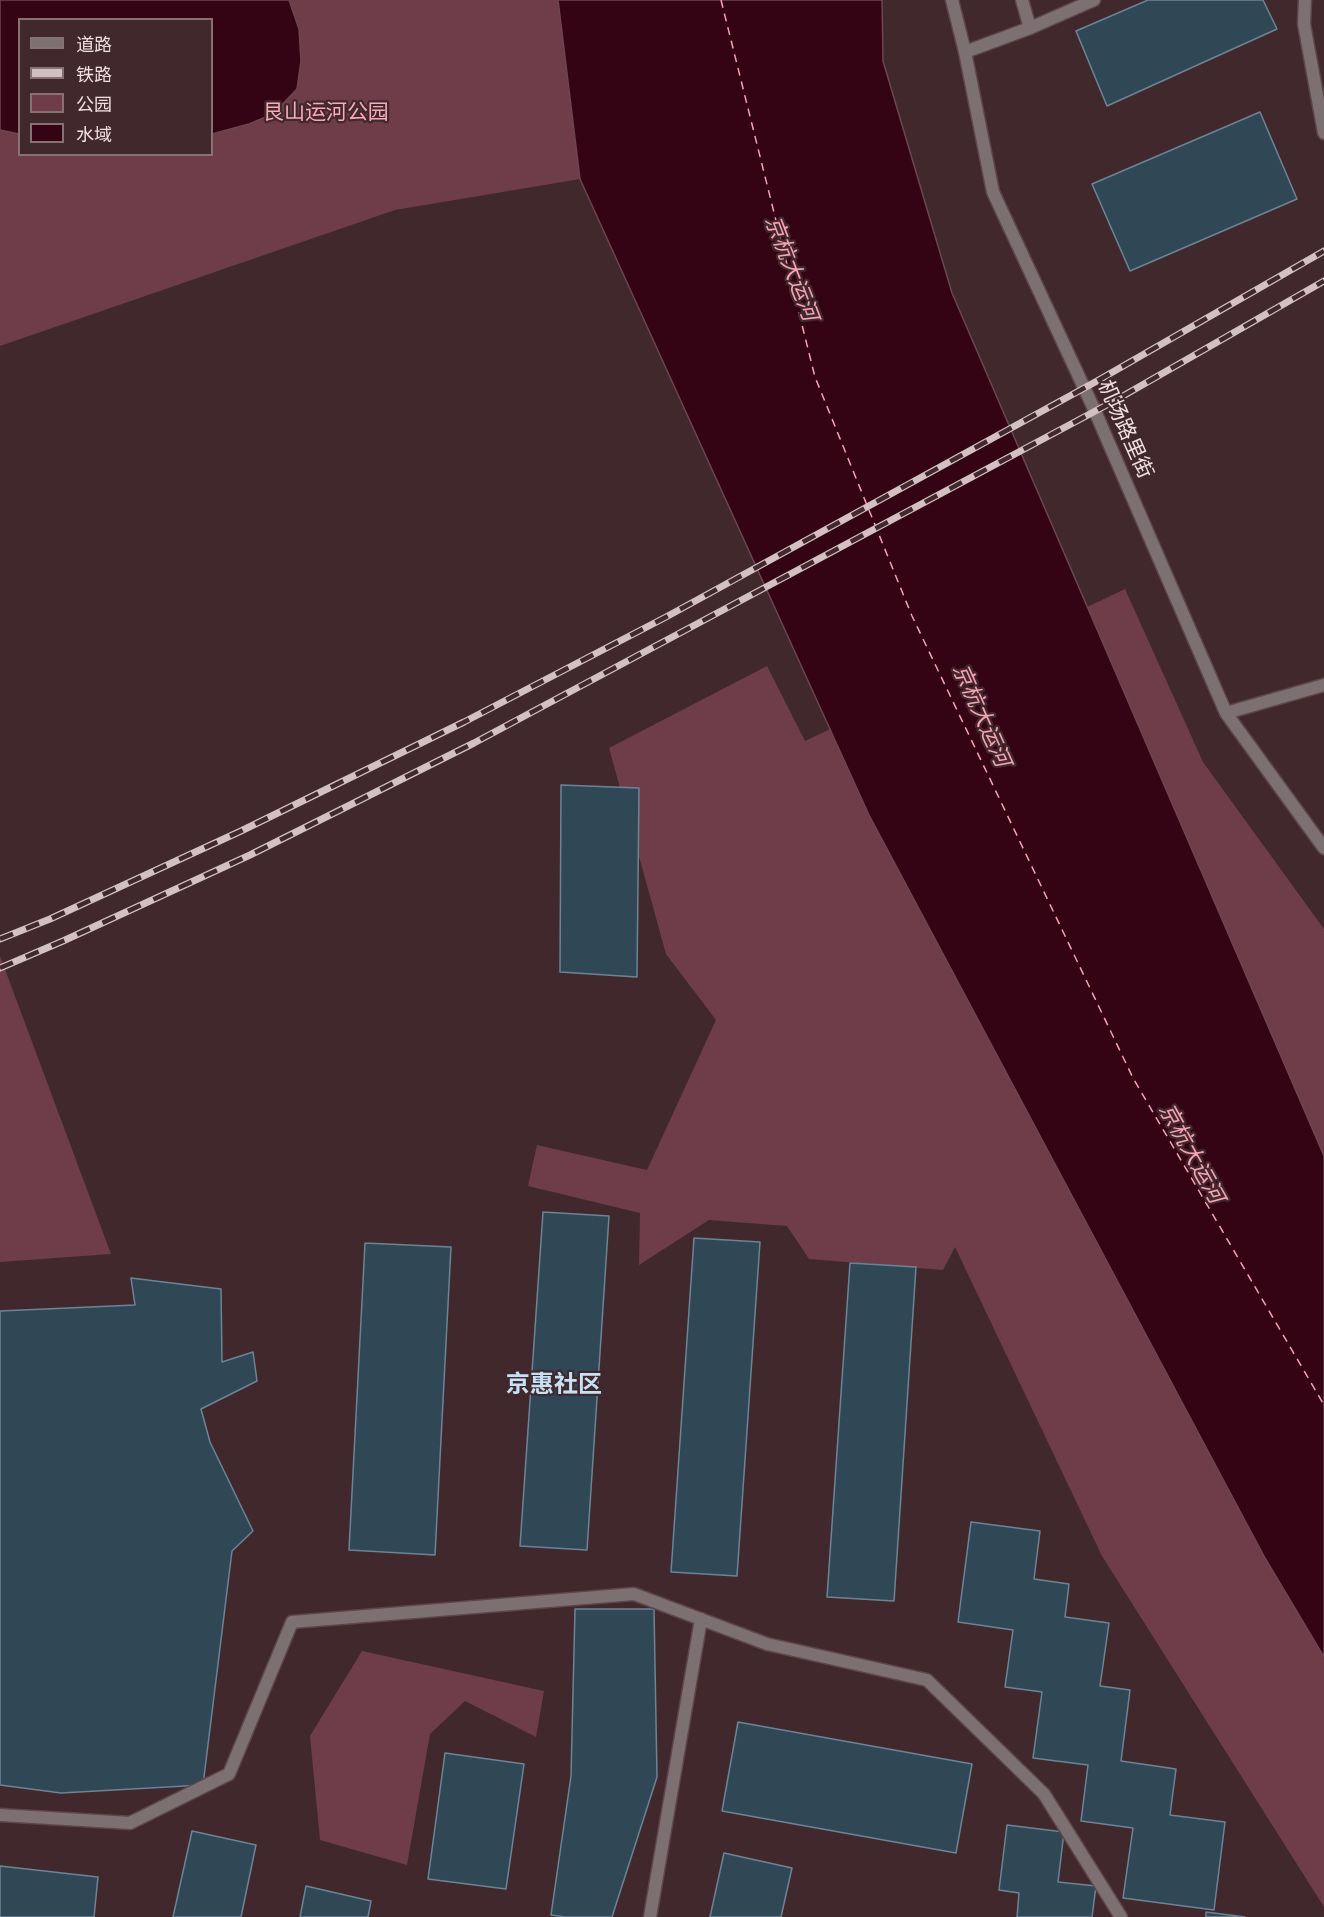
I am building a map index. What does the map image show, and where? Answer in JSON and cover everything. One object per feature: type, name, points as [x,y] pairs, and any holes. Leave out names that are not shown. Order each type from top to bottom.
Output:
[{"type":"street","name":"机场路里街","points":[[952,0],[965,52],[993,192],[1094,409],[1227,713],[1324,848]]},
{"type":"street","points":[[1022,0],[1030,28]]},
{"type":"street","points":[[965,52],[1030,28],[1094,0]]},
{"type":"street","points":[[1305,0],[1304,24],[1324,133]]},
{"type":"street","points":[[1227,713],[1324,685]]},
{"type":"street","points":[[0,1815],[130,1823],[229,1774],[292,1622],[634,1594],[767,1644],[927,1680],[1044,1794],[1121,1917]]},
{"type":"street","points":[[650,1917],[701,1619]]},
{"type":"green space","name":"艮山运河公园","points":[[0,0],[558,0],[580,179],[395,210],[0,346]]},
{"type":"green space","points":[[1125,589],[1203,762],[1324,929],[1324,1907],[1102,1556],[955,1247],[943,1270],[809,1259],[787,1226],[709,1220],[639,1265],[640,1213],[528,1186],[537,1145],[647,1170],[716,1020],[666,954],[609,748],[767,666],[805,741]]},
{"type":"green space","points":[[0,956],[111,1254],[0,1262]]},
{"type":"green space","points":[[362,1651],[544,1691],[536,1737],[465,1701],[430,1734],[407,1865],[320,1840],[310,1736]]},
{"type":"water","points":[[0,0],[289,0],[299,29],[301,61],[297,89],[273,114],[249,124],[213,134],[213,18],[18,18],[18,134],[0,130]]},
{"type":"water","name":"京杭大运河","points":[[558,0],[882,0],[883,61],[952,293],[1324,1156],[1324,1657],[1265,1558],[869,815],[580,179]]},
{"type":"building","points":[[1148,0],[1263,0],[1277,29],[1107,106],[1076,31]]},
{"type":"building","points":[[1260,112],[1297,199],[1130,271],[1092,184]]},
{"type":"building","points":[[561,785],[639,788],[637,977],[560,972]]},
{"type":"building","points":[[543,1212],[609,1216],[587,1550],[520,1546]]},
{"type":"building","points":[[694,1238],[760,1242],[737,1576],[671,1572]]},
{"type":"building","points":[[365,1243],[451,1247],[435,1555],[349,1550]]},
{"type":"building","points":[[850,1263],[916,1267],[894,1601],[827,1597]]},
{"type":"building","points":[[131,1278],[221,1289],[222,1362],[253,1352],[257,1381],[201,1409],[210,1442],[253,1531],[232,1551],[203,1785],[61,1793],[0,1785],[0,1311],[135,1305]]},
{"type":"building","points":[[971,1522],[1040,1531],[1034,1579],[1069,1584],[1065,1617],[1109,1623],[1100,1686],[1130,1690],[1121,1761],[1176,1769],[1170,1815],[1225,1822],[1214,1910],[1123,1898],[1133,1828],[1081,1821],[1088,1765],[1033,1758],[1042,1692],[1005,1687],[1013,1630],[958,1622]]},
{"type":"building","points":[[575,1609],[654,1609],[657,1777],[612,1917],[551,1915],[571,1776]]},
{"type":"building","points":[[738,1722],[972,1764],[956,1853],[722,1811]]},
{"type":"building","points":[[445,1753],[524,1764],[506,1889],[428,1879]]},
{"type":"building","points":[[1007,1825],[1064,1832],[1058,1882],[1096,1886],[1092,1917],[1017,1917],[1019,1893],[999,1890]]},
{"type":"building","points":[[192,1831],[256,1845],[241,1917],[173,1917]]},
{"type":"building","points":[[724,1853],[792,1868],[781,1917],[710,1917]]},
{"type":"building","points":[[0,1866],[98,1877],[94,1917],[0,1917]]},
{"type":"building","points":[[306,1886],[371,1901],[368,1917],[300,1917]]},
{"type":"building","points":[[1206,1912],[1245,1917],[1206,1917]]},
{"type":"ferry route","points":[[721,0],[815,377],[912,616],[1133,1078],[1324,1405]]},
{"type":"railway","points":[[0,939],[50,919],[241,831],[464,722],[666,617],[1097,381],[1324,251]]},
{"type":"railway","points":[[0,968],[250,855],[474,743],[1116,400],[1324,281]]},
{"type":"district","name":"京惠社区","points":[[554,1386]]}]
